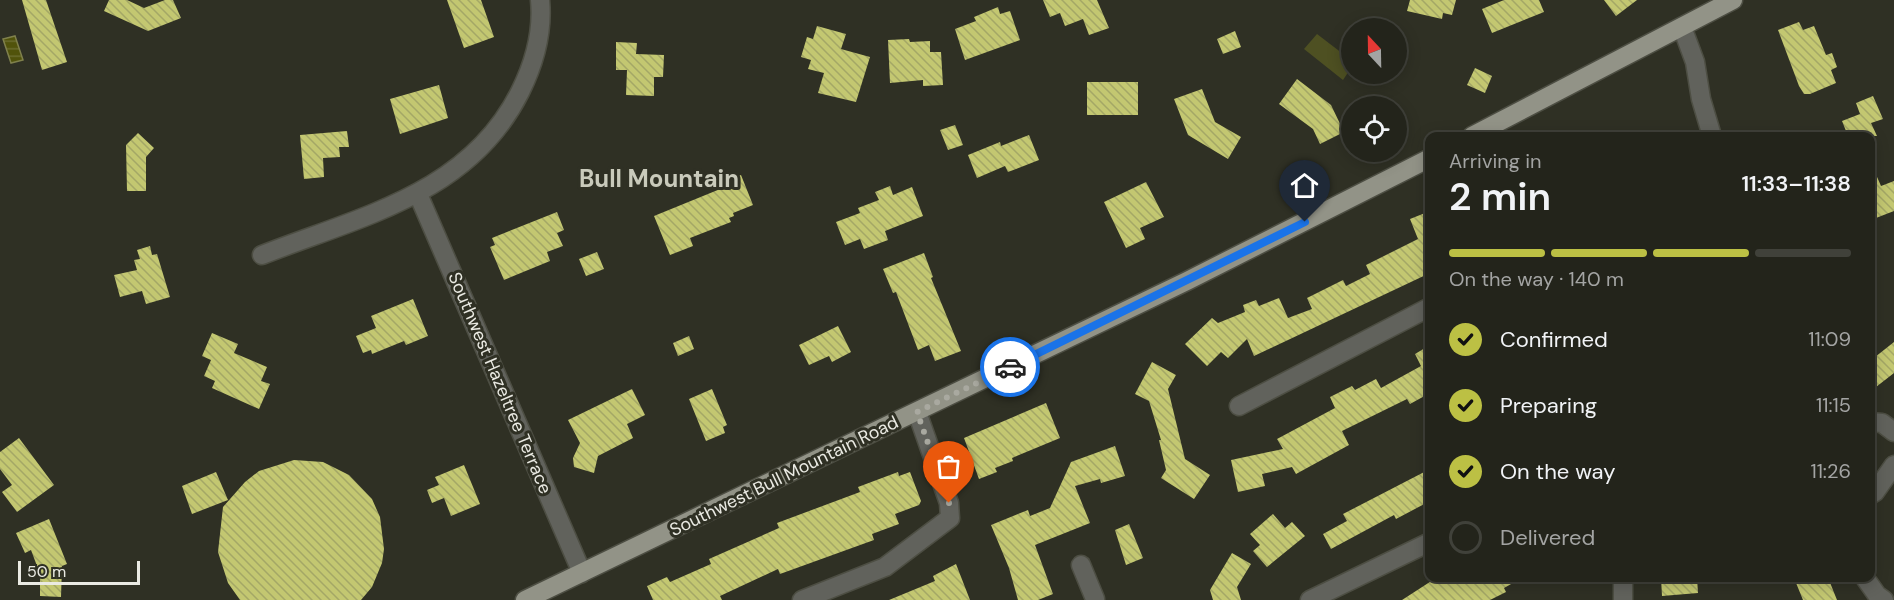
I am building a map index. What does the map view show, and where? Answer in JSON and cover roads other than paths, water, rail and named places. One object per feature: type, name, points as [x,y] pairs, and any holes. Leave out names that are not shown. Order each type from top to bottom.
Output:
[{"type":"main road","points":[[1480,132],[1682,27],[1708,6],[1733,0]]},
{"type":"main road","name":"Southwest Bull Mountain Road","points":[[525,600],[1187,281],[1425,162]]},
{"type":"street","points":[[262,255],[418,194],[449,176],[471,158],[507,117],[525,82],[538,40],[540,0]]},
{"type":"street","points":[[1682,27],[1695,62],[1701,99],[1711,132]]},
{"type":"street","name":"Southwest Hazeltree Terrace","points":[[418,194],[582,573]]},
{"type":"street","points":[[1239,406],[1425,311]]},
{"type":"street","points":[[802,600],[885,567],[950,518],[949,503],[917,412]]},
{"type":"street","points":[[1875,422],[1882,423],[1894,432]]},
{"type":"street","points":[[1875,492],[1894,465]]},
{"type":"street","points":[[1311,599],[1425,544]]},
{"type":"street","points":[[1081,565],[1095,599]]},
{"type":"street","points":[[1623,582],[1623,600]]},
{"type":"street","points":[[1868,582],[1877,595],[1884,600]]},
{"type":"district","name":"Bull Mountain","points":[[659,178]]}]
